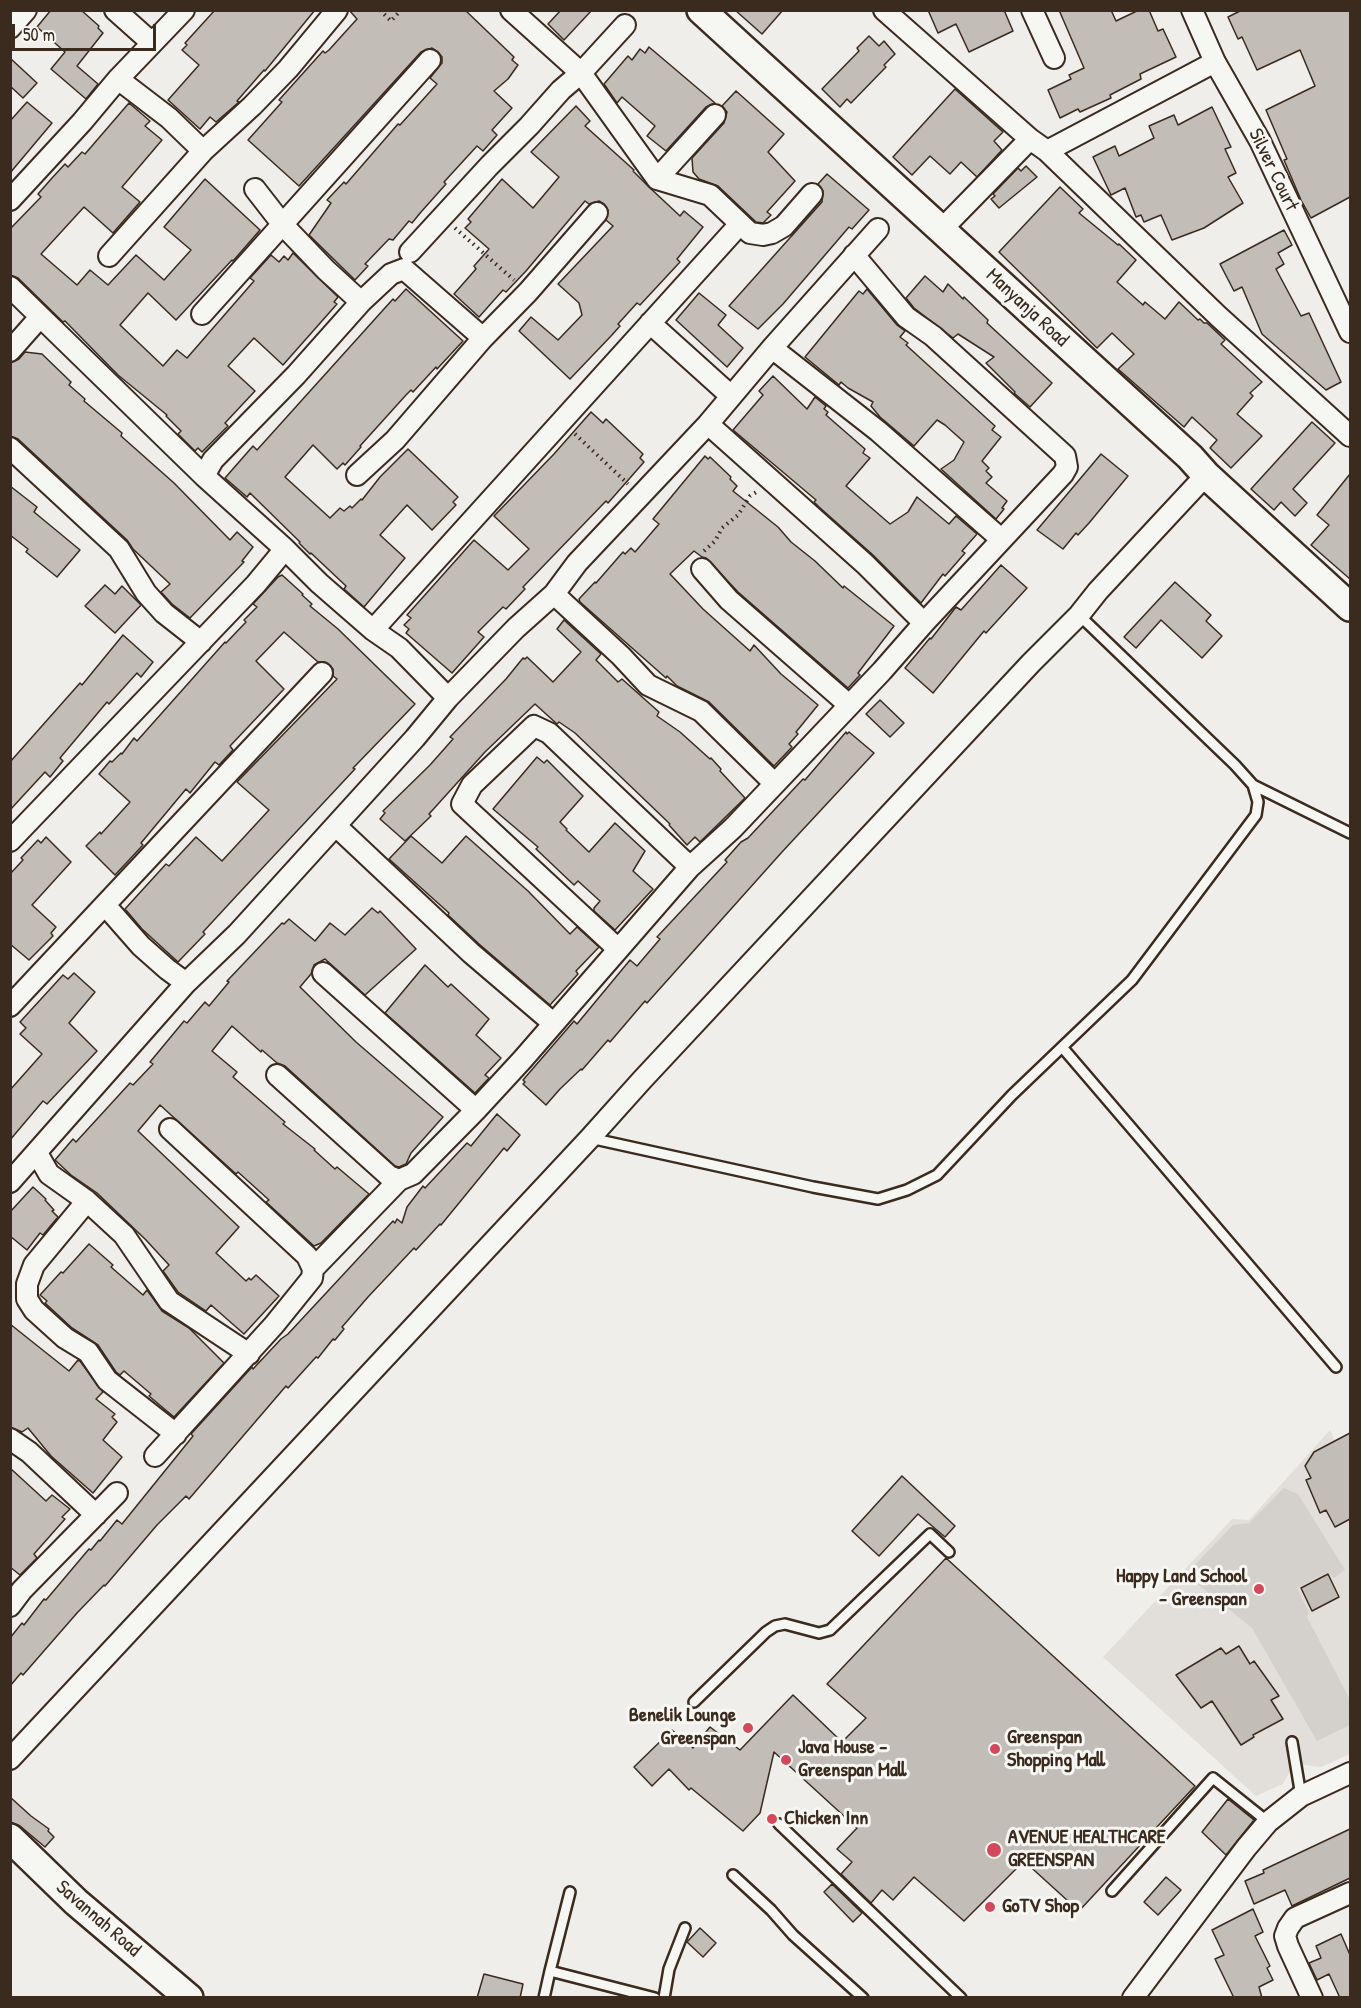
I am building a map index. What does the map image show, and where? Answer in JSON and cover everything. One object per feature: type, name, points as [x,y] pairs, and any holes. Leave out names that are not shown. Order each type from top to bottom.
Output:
[{"type":"main road","name":"Manyanja Road","points":[[701,10],[1190,457],[1206,475],[1350,607]]},
{"type":"main road","name":"Savannah Road","points":[[10,1838],[76,1902],[189,1998]]},
{"type":"street","points":[[10,28],[26,10]]},
{"type":"street","points":[[115,10],[152,43]]},
{"type":"street","points":[[10,200],[118,79],[184,10]]},
{"type":"street","points":[[109,256],[203,152],[288,69],[337,10]]},
{"type":"street","points":[[511,10],[581,73],[657,179],[710,195],[750,233],[763,235],[784,226],[812,194]]},
{"type":"street","points":[[884,10],[1047,151],[1226,324],[1350,436]]},
{"type":"street","points":[[1032,10],[1054,58]]},
{"type":"street","name":"Silver Court","points":[[1192,10],[1215,62],[1260,141],[1350,332]]},
{"type":"street","points":[[410,252],[561,90],[581,73],[625,26]]},
{"type":"street","points":[[202,314],[430,60]]},
{"type":"street","points":[[1047,151],[1215,62]]},
{"type":"street","points":[[118,79],[169,118],[203,152]]},
{"type":"street","points":[[657,179],[716,115]]},
{"type":"street","points":[[942,229],[1030,138]]},
{"type":"street","points":[[255,189],[283,225],[326,270],[361,302]]},
{"type":"street","points":[[357,475],[395,440],[483,338],[528,292],[597,213]]},
{"type":"street","points":[[373,630],[740,224]]},
{"type":"street","points":[[10,1182],[186,982],[237,934],[415,738],[448,698],[516,628],[554,594],[577,563],[708,424],[878,229]]},
{"type":"street","points":[[155,1456],[249,1354],[312,1278],[314,1269],[399,1180],[419,1169],[477,1110],[690,867],[733,828],[882,671],[1063,474],[1067,467],[1065,456],[933,336],[906,317],[854,255]]},
{"type":"street","points":[[204,476],[213,460],[296,375],[361,302],[391,274],[404,269],[483,338]]},
{"type":"street","points":[[10,287],[204,476],[319,583],[373,630],[399,648],[448,698]]},
{"type":"street","points":[[10,351],[40,317]]},
{"type":"street","points":[[650,323],[731,396]]},
{"type":"street","points":[[772,348],[869,424],[1001,539]]},
{"type":"street","points":[[708,424],[865,564],[924,623]]},
{"type":"street","points":[[10,448],[119,549],[152,600],[164,613],[201,642]]},
{"type":"street","points":[[10,1759],[591,1138],[642,1080],[873,832],[1079,615],[1098,591],[1206,475]]},
{"type":"street","points":[[10,841],[256,584],[285,549]]},
{"type":"street","points":[[702,569],[729,600],[849,705]]},
{"type":"street","points":[[554,594],[621,656],[648,685],[701,711],[774,783]]},
{"type":"street","points":[[10,1006],[322,673]]},
{"type":"street","points":[[618,950],[462,804],[472,785],[534,726],[549,733],[690,867]]},
{"type":"street","points":[[336,826],[471,953],[553,1023]]},
{"type":"street","points":[[105,905],[141,946],[166,969],[186,982]]},
{"type":"street","points":[[323,973],[477,1110]]},
{"type":"street","points":[[277,1075],[385,1173],[399,1180]]},
{"type":"street","points":[[170,1129],[307,1256],[314,1269]]},
{"type":"street","points":[[37,1153],[49,1174],[87,1201],[124,1235],[169,1301],[249,1354]]},
{"type":"street","points":[[87,1201],[34,1265],[27,1284],[27,1299],[34,1310],[65,1338],[88,1352],[107,1380],[176,1434]]},
{"type":"street","points":[[10,1439],[29,1452],[96,1515]]},
{"type":"street","points":[[10,1606],[16,1584],[96,1515],[117,1492]]},
{"type":"street","points":[[1133,1998],[1268,1822],[1301,1796],[1350,1773]]},
{"type":"street","points":[[1312,1998],[1288,1947],[1286,1936],[1288,1928],[1295,1918],[1350,1893]]},
{"type":"lane","points":[[1079,615],[1253,785],[1350,833]]},
{"type":"lane","points":[[591,1138],[878,1199],[907,1190],[937,1175],[1012,1095],[1132,980],[1252,822],[1256,815],[1258,802],[1253,785]]},
{"type":"lane","points":[[1062,1047],[1336,1367]]},
{"type":"lane","points":[[694,1702],[775,1626],[785,1624],[819,1633],[830,1630],[930,1534],[949,1552]]},
{"type":"lane","points":[[1292,1742],[1301,1796]]},
{"type":"lane","points":[[1112,1891],[1213,1778],[1268,1822]]},
{"type":"lane","points":[[779,1824],[961,1998]]},
{"type":"lane","points":[[733,1875],[771,1910],[793,1935],[863,1998]]},
{"type":"lane","points":[[544,1998],[570,1892]]},
{"type":"lane","points":[[664,1998],[669,1969],[685,1928]]},
{"type":"lane","points":[[550,1971],[655,1998]]},
{"type":"path","points":[[380,10],[391,21],[401,10]]},
{"type":"path","points":[[443,217],[528,292]]},
{"type":"path","points":[[561,421],[640,495]]},
{"type":"path","points":[[702,569],[697,559],[699,555],[715,541],[722,528],[738,515],[750,496],[773,482]]},
{"type":"shaded area","name":"Happy Land School - Greenspan","points":[[1330,1430],[1350,1475],[1350,1754],[1321,1767],[1305,1765],[1289,1773],[1283,1784],[1256,1796],[1103,1657],[1232,1519],[1249,1520]]},
{"type":"shaded area","points":[[1284,1488],[1298,1494],[1345,1570],[1334,1578],[1328,1572],[1297,1588],[1309,1613],[1307,1617],[1350,1700],[1350,1725],[1317,1741],[1252,1628],[1190,1578],[1194,1566],[1233,1525],[1249,1523]]},
{"type":"building","points":[[51,10],[81,10],[99,26],[98,28],[103,33],[77,66],[98,84],[86,99],[51,69],[65,52],[37,27]]},
{"type":"building","points":[[215,10],[315,10],[237,101],[239,102],[216,122],[210,117],[200,129],[168,100],[199,65],[182,50],[187,45],[185,43]]},
{"type":"building","points":[[349,10],[465,10],[514,57],[512,60],[518,65],[508,79],[494,91],[512,108],[492,130],[497,135],[483,151],[477,146],[444,182],[446,184],[412,223],[409,221],[393,240],[389,239],[365,264],[368,266],[355,280],[309,235],[331,203],[327,200],[344,182],[346,184],[398,124],[400,125],[437,84],[430,78],[442,63],[442,57],[432,48],[421,52],[299,186],[248,140],[282,102],[279,100],[323,51],[325,53],[329,50],[357,19]]},
{"type":"building","points":[[561,10],[592,10],[564,40],[548,24]]},
{"type":"building","points":[[735,10],[783,10],[762,34]]},
{"type":"building","points":[[928,10],[1004,10],[1013,31],[969,52],[956,24],[938,33]]},
{"type":"building","points":[[1059,10],[1111,10],[1116,21],[1139,10],[1149,10],[1158,31],[1163,29],[1176,57],[1140,74],[1141,79],[1110,95],[1111,98],[1080,112],[1078,109],[1060,118],[1048,90],[1071,79],[1069,75],[1084,68]]},
{"type":"building","points":[[1242,10],[1350,10],[1350,197],[1311,218],[1284,160],[1287,159],[1266,110],[1315,86],[1300,50],[1257,70],[1242,37],[1238,39],[1228,17]]},
{"type":"building","points":[[869,36],[879,46],[884,41],[895,54],[884,65],[886,67],[851,103],[847,99],[840,107],[822,89],[859,51],[857,48]]},
{"type":"building","points":[[649,47],[715,103],[706,107],[666,151],[647,136],[655,126],[622,97],[617,103],[604,84],[628,56],[632,60],[640,49],[645,53]]},
{"type":"building","points":[[10,58],[37,83],[23,98],[10,86]]},
{"type":"building","points":[[955,89],[1003,132],[994,141],[1002,150],[977,177],[961,162],[950,174],[930,156],[912,175],[893,157]]},
{"type":"building","points":[[736,91],[784,134],[768,152],[795,181],[767,212],[771,215],[763,223],[756,222],[718,186],[699,179],[693,172],[692,158],[724,123],[727,112],[722,106]]},
{"type":"building","points":[[27,102],[52,123],[10,173],[10,121]]},
{"type":"building","points":[[129,103],[150,121],[145,126],[162,140],[122,187],[140,202],[113,233],[84,207],[41,254],[77,285],[90,270],[108,285],[136,255],[164,280],[191,250],[164,227],[205,179],[260,230],[176,320],[148,293],[120,325],[163,366],[177,350],[187,358],[254,281],[250,278],[271,255],[279,262],[284,256],[288,260],[293,253],[338,297],[334,302],[337,304],[283,365],[254,338],[228,366],[255,391],[225,423],[228,426],[202,452],[198,448],[195,451],[178,434],[181,431],[167,415],[118,375],[65,321],[63,322],[18,278],[10,275],[10,229],[41,197],[38,194],[65,164],[68,167],[82,152],[85,154]]},
{"type":"building","points":[[576,106],[590,121],[585,126],[634,170],[649,187],[680,216],[684,211],[703,227],[677,259],[680,262],[640,305],[637,303],[618,324],[620,326],[570,379],[519,331],[531,317],[558,340],[582,315],[579,303],[558,284],[613,226],[606,220],[608,210],[604,204],[599,201],[589,204],[585,201],[526,271],[506,292],[503,290],[479,317],[454,294],[476,269],[474,266],[489,249],[465,228],[471,222],[468,219],[502,179],[533,208],[559,177],[531,152]]},
{"type":"building","points":[[1212,107],[1231,147],[1225,149],[1236,173],[1228,177],[1243,203],[1204,228],[1172,240],[1161,215],[1144,222],[1141,215],[1136,217],[1125,188],[1111,195],[1093,157],[1115,146],[1119,156],[1154,138],[1149,126],[1174,115],[1178,125]]},
{"type":"building","points":[[1026,166],[1037,177],[999,208],[991,199],[995,196],[993,194],[1018,168],[1021,171]]},
{"type":"building","points":[[827,174],[869,210],[852,229],[849,227],[783,304],[758,329],[729,306],[822,202],[823,191],[818,184]]},
{"type":"building","points":[[1060,187],[1083,209],[1079,213],[1136,260],[1117,282],[1143,305],[1145,302],[1165,319],[1179,302],[1225,340],[1221,344],[1262,382],[1250,393],[1253,396],[1237,414],[1262,436],[1231,468],[1210,448],[1217,440],[1192,417],[1184,427],[1118,369],[1134,354],[1112,333],[1097,348],[999,252]]},
{"type":"building","points":[[1284,230],[1292,245],[1278,253],[1284,264],[1276,269],[1301,316],[1309,313],[1341,382],[1326,390],[1262,334],[1242,287],[1234,291],[1220,264]]},
{"type":"building","points":[[925,276],[943,292],[948,284],[963,299],[964,297],[988,320],[987,323],[1052,383],[1030,407],[986,363],[994,357],[958,334],[953,338],[914,308],[906,298]]},
{"type":"building","points":[[406,289],[463,341],[413,392],[411,390],[406,395],[345,465],[343,463],[337,469],[313,445],[285,477],[330,518],[340,508],[344,511],[362,500],[380,477],[408,449],[458,497],[453,502],[456,505],[432,530],[407,505],[380,535],[405,558],[364,607],[344,589],[346,586],[310,554],[250,493],[247,497],[225,478],[253,446],[257,450],[393,299],[395,301]]},
{"type":"building","points":[[867,289],[897,325],[905,331],[900,337],[908,343],[906,345],[995,426],[992,430],[1001,437],[982,461],[989,468],[986,471],[992,477],[986,483],[1007,501],[996,519],[941,469],[954,460],[964,442],[945,425],[937,420],[914,446],[880,417],[871,406],[873,402],[841,382],[839,385],[805,357],[859,291],[863,294]]},
{"type":"building","points":[[699,293],[726,315],[718,325],[743,348],[727,367],[676,320]]},
{"type":"building","points":[[25,352],[42,354],[71,382],[69,385],[85,399],[84,401],[122,433],[121,436],[174,483],[230,540],[237,532],[253,547],[242,561],[244,562],[190,618],[161,592],[170,584],[133,549],[127,540],[18,439],[10,436],[10,363],[19,359]]},
{"type":"building","points":[[773,376],[807,409],[815,397],[826,406],[824,409],[828,412],[826,415],[865,449],[863,453],[870,458],[846,486],[890,524],[908,512],[917,497],[949,524],[956,516],[977,534],[962,551],[965,553],[945,576],[943,574],[921,603],[873,555],[819,507],[814,502],[816,500],[733,430],[763,395],[759,391]]},
{"type":"building","points":[[591,412],[603,423],[606,419],[643,454],[640,458],[644,462],[608,503],[606,501],[523,587],[525,589],[506,609],[503,607],[478,632],[484,637],[452,673],[406,633],[409,629],[404,625],[411,618],[407,615],[474,540],[508,570],[529,549],[494,516]]},
{"type":"building","points":[[1312,422],[1335,443],[1293,489],[1307,503],[1295,516],[1281,502],[1274,510],[1251,489]]},
{"type":"building","points":[[1101,454],[1128,476],[1089,523],[1078,535],[1076,533],[1063,549],[1037,530]]},
{"type":"building","points":[[705,456],[708,459],[710,457],[731,477],[730,479],[737,486],[733,491],[778,527],[791,542],[843,588],[844,586],[894,626],[858,673],[860,675],[848,688],[738,592],[706,558],[694,551],[670,574],[703,609],[750,651],[754,645],[781,674],[818,705],[796,732],[798,734],[789,744],[792,747],[774,766],[709,702],[677,686],[667,676],[666,678],[579,599],[623,552],[625,554],[631,548],[635,552],[659,524],[653,519]]},
{"type":"building","points":[[1350,474],[1350,579],[1311,545],[1329,525],[1317,515]]},
{"type":"building","points":[[10,486],[37,507],[34,512],[80,550],[57,577],[26,552],[28,549],[10,535]]},
{"type":"building","points":[[1001,565],[1027,588],[986,633],[984,631],[933,693],[905,668],[956,607],[961,610]]},
{"type":"building","points":[[282,575],[303,594],[312,604],[310,606],[338,629],[415,704],[353,768],[355,769],[203,932],[205,934],[178,962],[142,929],[125,909],[166,864],[169,866],[196,837],[222,861],[269,810],[237,782],[337,679],[333,676],[333,669],[325,662],[318,662],[284,632],[256,661],[284,689],[230,746],[233,750],[219,765],[215,762],[190,793],[186,789],[141,843],[143,845],[115,875],[86,846],[100,832],[101,834],[130,802],[99,774],[110,761],[112,762],[122,754],[134,738],[137,741],[225,642],[246,622],[244,620],[257,607],[253,604]]},
{"type":"building","points":[[1175,582],[1211,615],[1206,621],[1222,636],[1202,658],[1161,620],[1136,648],[1124,637]]},
{"type":"building","points":[[105,585],[115,594],[122,586],[141,605],[115,633],[85,606]]},
{"type":"building","points":[[564,620],[601,654],[596,660],[618,682],[622,679],[659,712],[657,716],[711,758],[745,798],[700,842],[695,837],[687,845],[670,824],[575,733],[559,722],[557,724],[535,704],[485,752],[429,814],[431,816],[405,841],[380,819],[385,813],[383,811],[430,765],[453,739],[450,737],[523,658],[527,657],[553,682],[581,652],[557,629]]},
{"type":"building","points":[[123,635],[153,662],[141,677],[137,673],[109,704],[107,702],[60,758],[63,761],[50,777],[45,772],[10,810],[10,762],[80,683],[82,685]]},
{"type":"building","points":[[880,700],[904,723],[890,737],[866,714]]},
{"type":"building","points":[[846,732],[847,734],[849,732],[874,753],[647,1003],[645,1001],[610,1042],[608,1040],[582,1070],[546,1105],[523,1084],[525,1082],[523,1080],[574,1021],[577,1024],[630,960],[637,966],[660,939],[657,937],[727,862],[725,860],[741,842],[748,838],[803,779],[805,780]]},
{"type":"building","points":[[537,757],[544,763],[547,760],[583,796],[560,822],[589,852],[615,823],[645,851],[633,871],[653,889],[615,930],[594,911],[600,901],[578,881],[574,885],[536,849],[538,847],[493,809]]},
{"type":"building","points":[[411,836],[442,863],[466,836],[528,891],[570,934],[577,927],[599,947],[576,971],[578,974],[550,1005],[479,944],[448,915],[449,913],[389,859]]},
{"type":"building","points":[[46,837],[71,862],[32,905],[56,927],[51,933],[53,936],[29,960],[10,944],[10,874],[38,840],[41,843]]},
{"type":"building","points":[[372,908],[378,913],[380,911],[416,949],[365,995],[325,959],[314,965],[311,974],[300,987],[356,1042],[443,1117],[411,1153],[406,1164],[395,1166],[285,1066],[277,1063],[262,1050],[261,1052],[232,1026],[212,1051],[237,1072],[233,1077],[335,1169],[337,1167],[369,1194],[321,1243],[314,1246],[266,1202],[269,1200],[238,1172],[236,1174],[160,1105],[138,1131],[239,1227],[216,1253],[246,1281],[256,1275],[279,1296],[244,1334],[211,1305],[206,1311],[178,1292],[163,1271],[169,1265],[146,1240],[97,1193],[71,1175],[55,1160],[73,1139],[76,1142],[130,1083],[133,1085],[153,1064],[150,1062],[184,1021],[187,1023],[205,1002],[209,1006],[229,982],[227,981],[282,923],[284,924],[289,919],[315,941],[330,923],[345,935]]},
{"type":"building","points":[[425,965],[448,987],[451,984],[489,1019],[476,1035],[501,1058],[485,1075],[489,1078],[475,1093],[385,1013]]},
{"type":"building","points":[[74,973],[95,992],[69,1023],[97,1051],[47,1104],[43,1101],[10,1140],[10,1090],[42,1054],[20,1034],[26,1028],[20,1022],[63,975],[68,979]]},
{"type":"building","points":[[497,1114],[520,1135],[507,1151],[504,1148],[441,1225],[416,1250],[414,1248],[368,1297],[342,1327],[344,1329],[335,1340],[333,1339],[318,1358],[316,1357],[288,1388],[286,1386],[189,1499],[186,1496],[157,1525],[105,1586],[77,1613],[23,1675],[21,1673],[10,1686],[10,1638],[22,1623],[24,1625],[44,1599],[46,1600],[117,1520],[122,1524],[193,1436],[191,1434],[252,1367],[253,1369],[288,1334],[393,1221],[395,1223],[397,1219],[402,1223],[407,1207],[423,1186],[425,1188],[467,1143],[471,1146]]},
{"type":"building","points":[[33,1187],[46,1199],[58,1217],[43,1235],[40,1233],[27,1250],[10,1236],[10,1212]]},
{"type":"building","points":[[89,1244],[143,1295],[147,1290],[162,1311],[189,1328],[224,1363],[174,1417],[124,1371],[120,1375],[116,1372],[98,1345],[72,1328],[45,1303],[47,1301],[40,1295]]},
{"type":"building","points":[[10,1324],[69,1371],[78,1360],[80,1361],[103,1392],[96,1399],[115,1414],[112,1417],[117,1422],[103,1440],[122,1457],[93,1493],[51,1456],[28,1428],[22,1432],[10,1427]]},
{"type":"building","points":[[1350,1433],[1350,1519],[1335,1527],[1326,1510],[1320,1513],[1306,1480],[1311,1478],[1305,1466],[1314,1452]]},
{"type":"building","points":[[10,1468],[46,1501],[52,1495],[70,1509],[62,1517],[65,1519],[34,1554],[37,1558],[20,1575],[10,1567]]},
{"type":"building","points":[[902,1476],[955,1526],[945,1537],[918,1514],[879,1556],[852,1531]]},
{"type":"building","name":"Greenspan Shopping Mall","points":[[946,1558],[1195,1786],[1079,1911],[1024,1861],[964,1921],[914,1877],[893,1900],[882,1890],[871,1903],[841,1874],[852,1862],[837,1849],[857,1828],[774,1752],[760,1813],[743,1831],[691,1788],[689,1790],[669,1769],[652,1786],[634,1767],[672,1730],[693,1748],[710,1727],[740,1750],[793,1695],[842,1742],[866,1718],[827,1684]]},
{"type":"building","points":[[1328,1574],[1339,1597],[1312,1611],[1301,1588]]},
{"type":"building","points":[[1239,1646],[1250,1664],[1254,1661],[1279,1696],[1271,1700],[1283,1719],[1253,1735],[1254,1737],[1241,1745],[1212,1701],[1201,1708],[1176,1675],[1221,1648],[1226,1654]]},
{"type":"building","points":[[10,1797],[49,1829],[48,1831],[54,1837],[45,1847],[20,1826],[10,1822]]},
{"type":"building","points":[[1228,1799],[1254,1820],[1226,1855],[1202,1832]]},
{"type":"building","points":[[1350,1829],[1350,1878],[1292,1906],[1285,1890],[1254,1904],[1245,1881],[1264,1873],[1263,1870]]},
{"type":"building","points":[[1166,1877],[1181,1890],[1158,1915],[1144,1902]]},
{"type":"building","points":[[832,1884],[862,1913],[853,1922],[824,1892]]},
{"type":"building","points":[[1253,1909],[1263,1932],[1255,1936],[1270,1966],[1267,1968],[1273,1980],[1259,1987],[1262,1998],[1234,1998],[1215,1959],[1224,1955],[1212,1930]]},
{"type":"building","points":[[700,1928],[716,1943],[703,1957],[687,1942]]},
{"type":"building","points":[[1341,1934],[1350,1955],[1350,1998],[1340,1998],[1329,1974],[1317,1980],[1309,1963],[1321,1958],[1316,1946]]},
{"type":"building","points":[[484,1974],[523,1984],[520,1998],[477,1998]]},
{"type":"place","name":"Happy Land School - Greenspan","points":[[1259,1589]]},
{"type":"place","name":"Benelik Lounge Greenspan","points":[[748,1728]]},
{"type":"place","name":"Greenspan Shopping Mall","points":[[995,1749]]},
{"type":"place","name":"Java House - Greenspan Mall","points":[[786,1760]]},
{"type":"place","name":"Chicken Inn","points":[[772,1819]]},
{"type":"place","name":"AVENUE HEALTHCARE GREENSPAN","points":[[994,1850]]},
{"type":"place","name":"GoTV Shop","points":[[990,1907]]}]
